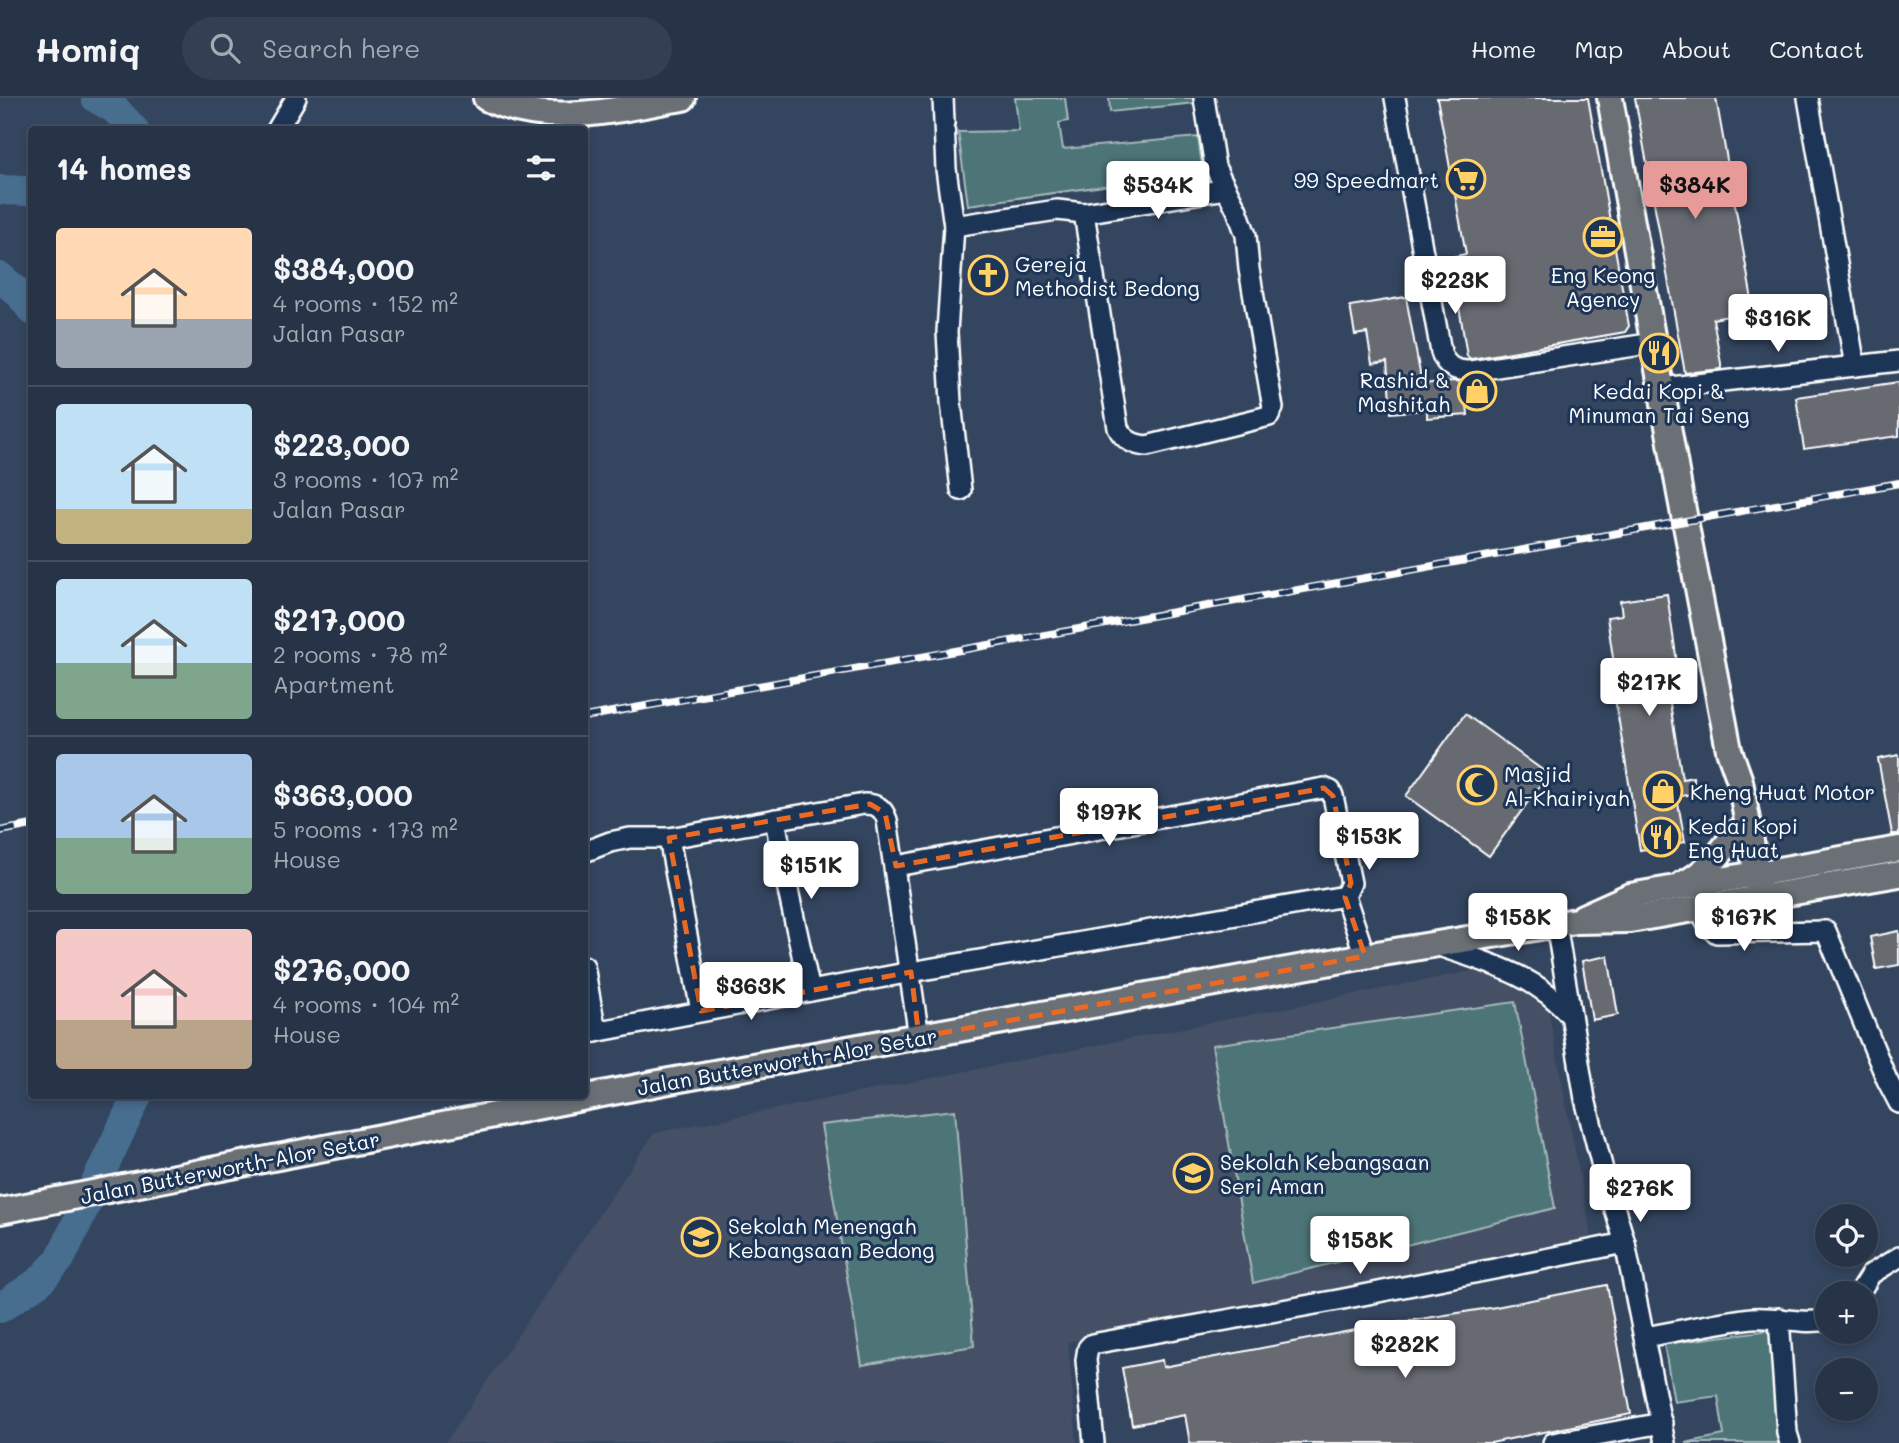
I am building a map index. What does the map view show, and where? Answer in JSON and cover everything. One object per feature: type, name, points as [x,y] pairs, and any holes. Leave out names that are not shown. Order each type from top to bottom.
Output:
[{"type":"main road","points":[[486,98],[500,105],[532,113],[560,116],[593,114],[683,98]]},
{"type":"main road","points":[[1610,98],[1729,750],[1740,781],[1743,835],[1751,887]]},
{"type":"main road","points":[[1743,835],[1774,858],[1805,866]]},
{"type":"main road","points":[[1673,888],[1694,879],[1743,835]]},
{"type":"main road","name":"Jalan Butterworth-Alor Setar","points":[[588,1098],[1433,944],[1566,922],[1630,920],[1700,908],[1805,866],[1899,849]]},
{"type":"main road","name":"Jalan Butterworth-Alor Setar","points":[[1566,922],[1621,898],[1673,888],[1751,887],[1899,874]]},
{"type":"main road","name":"Jalan Butterworth-Alor Setar","points":[[0,1211],[582,1099]]},
{"type":"street","points":[[279,126],[296,98]]},
{"type":"street","points":[[943,98],[946,169],[954,226],[947,332],[961,490]]},
{"type":"street","points":[[1084,213],[1118,428],[1122,436],[1147,446],[1266,418],[1272,411],[1245,235],[1242,221],[1215,167],[1204,98]]},
{"type":"street","points":[[1395,98],[1441,352],[1449,366],[1456,370],[1471,371],[1654,343]]},
{"type":"street","points":[[1808,98],[1855,366]]},
{"type":"street","points":[[954,226],[1057,210],[1084,213],[1226,189]]},
{"type":"street","points":[[1662,388],[1899,361]]},
{"type":"street","points":[[896,866],[1324,788],[1331,791],[1333,796],[1350,883],[1345,896],[1365,956]]},
{"type":"street","points":[[588,850],[630,838],[669,838],[864,804],[882,808],[896,866],[919,1037]]},
{"type":"street","points":[[775,819],[810,991]]},
{"type":"street","points":[[669,838],[701,1012]]},
{"type":"street","points":[[588,1010],[590,1033],[911,972],[1345,896]]},
{"type":"street","points":[[1700,908],[1708,926],[1717,933],[1826,931],[1899,1103]]},
{"type":"street","points":[[1566,922],[1570,1015],[1597,1146],[1625,1243],[1665,1443]]},
{"type":"street","points":[[1433,944],[1520,976],[1556,999],[1570,1015]]},
{"type":"street","points":[[1094,1443],[1086,1360],[1088,1348],[1092,1343],[1338,1300],[1625,1243]]},
{"type":"street","points":[[1867,1281],[1871,1274],[1899,1257]]},
{"type":"street","points":[[1645,1337],[1751,1318],[1815,1322]]},
{"type":"street","points":[[1779,1318],[1787,1433],[1790,1443]]},
{"type":"street","points":[[1553,1443],[1662,1423]]},
{"type":"highlighted area","points":[[1324,788],[1333,796],[1351,883],[1345,897],[1365,956],[919,1037],[911,972],[701,1011],[669,838],[870,804],[885,813],[896,866]]},
{"type":"shaded area","name":"Sekolah Kebangsaan Seri Aman","points":[[1481,969],[1529,985],[1548,1008],[1592,1240],[1068,1342],[1077,1443],[445,1443],[654,1133]]},
{"type":"green space","points":[[1015,98],[1065,98],[1068,121],[1059,123],[1063,149],[1198,137],[1203,172],[968,205],[958,132],[1019,131]]},
{"type":"green space","points":[[1109,98],[1194,98],[1195,103],[1110,112]]},
{"type":"green space","points":[[1515,1002],[1555,1208],[1253,1283],[1212,1045]]},
{"type":"green space","points":[[955,1110],[974,1346],[862,1365],[821,1125]]},
{"type":"green space","points":[[1770,1330],[1787,1443],[1685,1443],[1724,1435],[1718,1396],[1674,1402],[1664,1344]]},
{"type":"building","points":[[1437,98],[1588,98],[1629,326],[1625,332],[1471,359],[1467,356],[1451,257],[1466,254]]},
{"type":"building","points":[[1635,98],[1716,98],[1754,311],[1713,319],[1722,369],[1685,373]]},
{"type":"building","points":[[1406,297],[1422,384],[1490,381],[1491,402],[1467,404],[1468,415],[1427,418],[1427,410],[1391,413],[1387,362],[1372,364],[1367,333],[1355,335],[1350,306]]},
{"type":"building","points":[[1899,382],[1899,436],[1804,449],[1796,397]]},
{"type":"building","points":[[1667,594],[1679,676],[1666,678],[1682,779],[1693,777],[1696,793],[1677,797],[1685,842],[1640,850],[1613,686],[1617,685],[1607,617],[1622,615],[1620,601]]},
{"type":"building","name":"Masjid Al-Khairiyah","points":[[1465,714],[1548,774],[1489,856],[1406,796]]},
{"type":"building","points":[[1899,755],[1899,834],[1892,834],[1878,759]]},
{"type":"building","points":[[1899,931],[1899,965],[1876,969],[1870,937]]},
{"type":"building","points":[[1608,956],[1618,1015],[1592,1020],[1582,961]]},
{"type":"building","points":[[1607,1285],[1631,1414],[1491,1443],[1190,1443],[1185,1415],[1132,1425],[1122,1368],[1162,1360],[1163,1367]]},
{"type":"waterway","points":[[96,98],[115,109],[130,126]]},
{"type":"waterway","points":[[0,190],[28,191]]},
{"type":"waterway","points":[[0,277],[28,305]]},
{"type":"waterway","points":[[0,1308],[40,1281],[60,1259],[136,1099]]},
{"type":"railway","points":[[588,716],[1899,483]]},
{"type":"railway","points":[[0,831],[28,826]]},
{"type":"place","name":"99 Speedmart","points":[[1466,179]]},
{"type":"place","name":"Eng Keong Agency","points":[[1603,237]]},
{"type":"place","name":"Gereja Methodist Bedong","points":[[988,275]]},
{"type":"place","name":"Kedai Kopi & Minuman Tai Seng","points":[[1659,353]]},
{"type":"place","name":"Rashid & Mashitah","points":[[1477,391]]},
{"type":"place","name":"Masjid Al-Khairiyah","points":[[1477,785]]},
{"type":"place","name":"Kheng Huat Motor","points":[[1663,791]]},
{"type":"place","name":"Kedai Kopi Eng Huat","points":[[1661,837]]},
{"type":"place","name":"Sekolah Kebangsaan Seri Aman","points":[[1193,1173]]},
{"type":"place","name":"Sekolah Menengah Kebangsaan Bedong","points":[[701,1237]]}]
